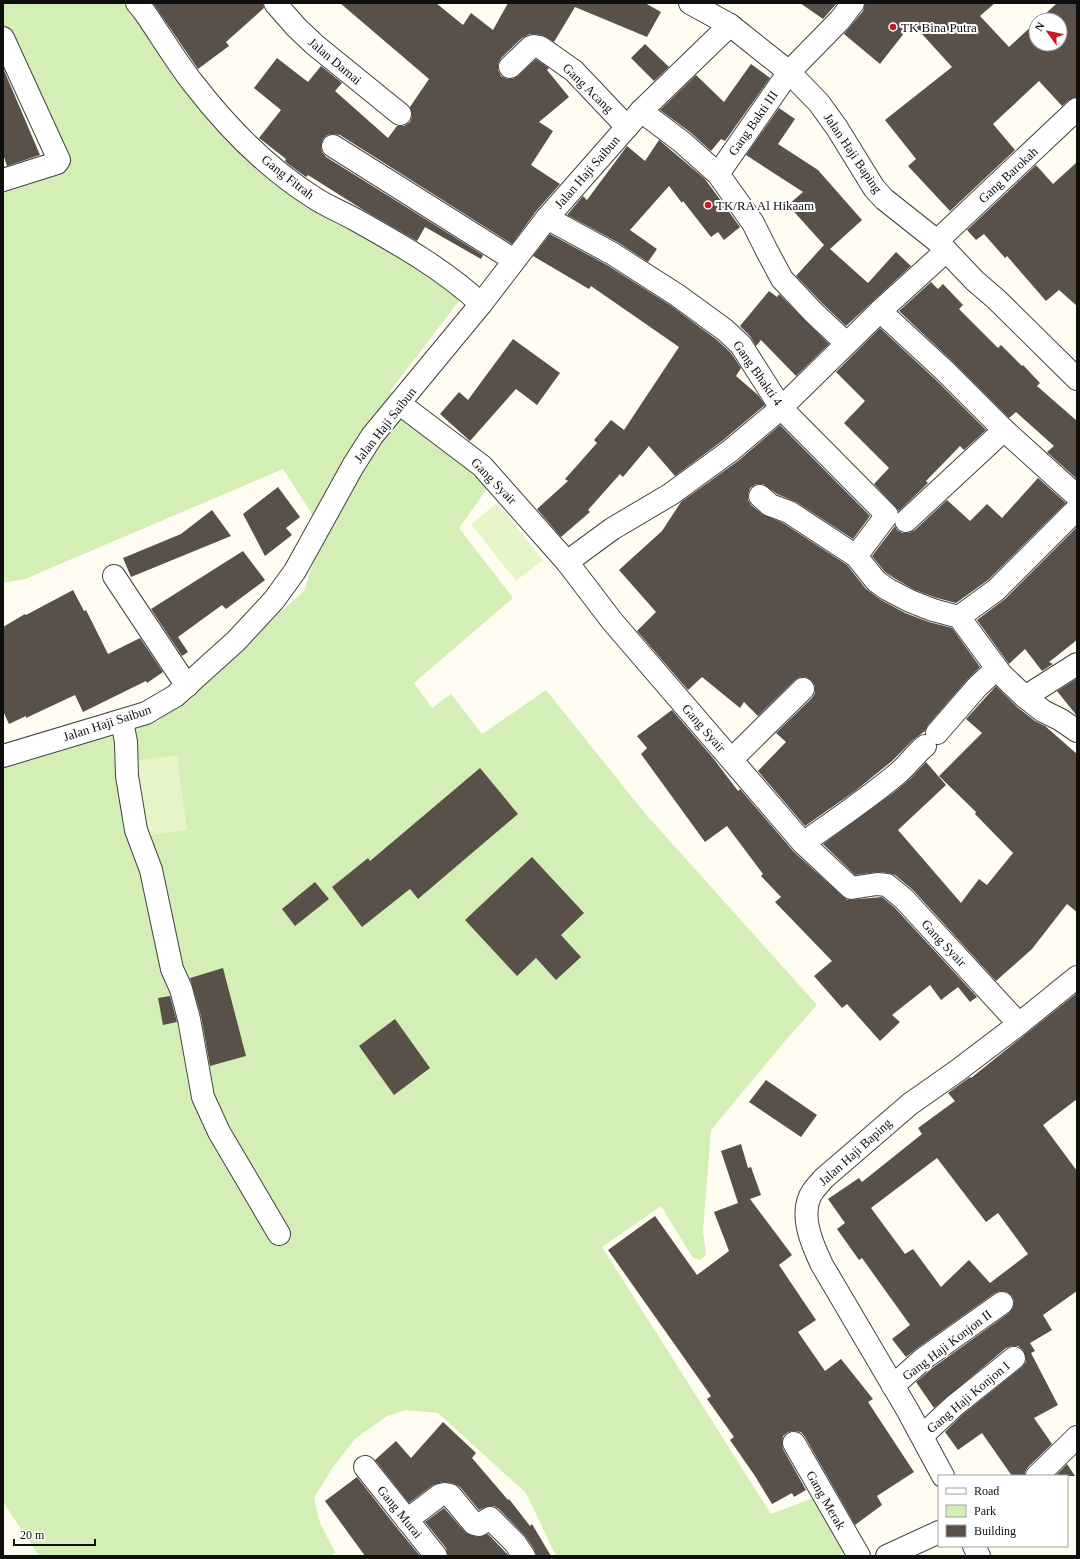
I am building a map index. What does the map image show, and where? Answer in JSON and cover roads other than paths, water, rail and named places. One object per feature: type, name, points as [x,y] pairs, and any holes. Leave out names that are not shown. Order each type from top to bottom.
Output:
[{"type":"street","name":"Gang Fitrah","points":[[137,3],[192,82],[219,115],[276,171],[314,198],[356,220],[422,259],[469,292],[481,304]]},
{"type":"street","name":"Jalan Damai","points":[[275,3],[296,27],[315,45],[400,114]]},
{"type":"street","name":"Jalan Haji Baping","points":[[690,3],[730,25],[789,72],[819,103],[837,128],[874,188],[894,207],[942,246],[975,281],[996,299],[1077,379]]},
{"type":"street","name":"Gang Bakti III","points":[[718,174],[789,72],[840,20],[853,3]]},
{"type":"street","name":"Jalan Haji Saibun","points":[[3,756],[122,721],[146,712],[175,696],[236,641],[274,600],[295,570],[362,450],[481,304],[547,218],[642,111],[730,25]]},
{"type":"street","points":[[3,38],[59,160],[57,163],[3,180]]},
{"type":"street","name":"Gang Acang","points":[[510,67],[531,47],[540,47],[574,71],[627,127]]},
{"type":"street","name":"Gang Barokah","points":[[567,562],[612,530],[671,494],[730,451],[781,408],[880,311],[1077,109]]},
{"type":"street","points":[[642,111],[682,142],[718,174],[753,223],[782,279],[814,313],[846,343]]},
{"type":"street","points":[[333,146],[514,260]]},
{"type":"street","name":"Gang Bhakti 4","points":[[547,218],[613,254],[677,295],[725,330],[741,344],[781,408],[897,518]]},
{"type":"street","points":[[880,311],[1004,430],[1077,496]]},
{"type":"street","name":"Gang Syair","points":[[400,404],[482,466],[567,562],[612,621],[804,844],[851,888],[877,884],[887,885],[904,899],[1019,1024]]},
{"type":"street","points":[[856,556],[897,518],[1004,430]]},
{"type":"street","points":[[760,496],[770,505],[789,512],[856,556],[876,581],[887,589],[910,601],[933,610],[959,617],[996,668],[1025,697],[1043,711],[1061,720],[1077,731]]},
{"type":"street","points":[[959,617],[996,590],[1077,508]]},
{"type":"street","points":[[114,576],[186,686]]},
{"type":"street","points":[[1025,697],[1077,664]]},
{"type":"street","points":[[804,844],[886,783],[902,769],[931,740],[977,687],[996,668]]},
{"type":"street","points":[[732,759],[803,690]]},
{"type":"street","points":[[122,721],[126,742],[127,776],[136,830],[151,870],[172,969],[181,989],[189,1019],[204,1097],[219,1132],[279,1234]]},
{"type":"street","name":"Jalan Haji Baping","points":[[942,1475],[922,1436],[836,1290],[813,1247],[808,1228],[806,1211],[809,1199],[813,1191],[823,1180],[910,1104],[1019,1024],[1077,977]]},
{"type":"street","name":"Gang Haji Konjon II","points":[[893,1386],[923,1359],[1002,1303]]},
{"type":"street","name":"Gang Haji Konjon I","points":[[922,1436],[954,1406],[1014,1358]]},
{"type":"street","points":[[1038,1475],[1077,1437]]},
{"type":"street","name":"Gang Merak","points":[[794,1444],[859,1556]]},
{"type":"street","name":"Gang Murai","points":[[365,1467],[436,1556]]},
{"type":"street","points":[[407,1520],[440,1495],[450,1495],[474,1524],[479,1526],[490,1518],[516,1543],[524,1556]]},
{"type":"street","points":[[887,1556],[938,1532]]},
{"type":"street","points":[[974,1547],[979,1556]]},
{"type":"place","name":"TK Bina Putra","points":[[893,27]]},
{"type":"place","name":"TK/RA Al Hikaam","points":[[708,205]]}]
